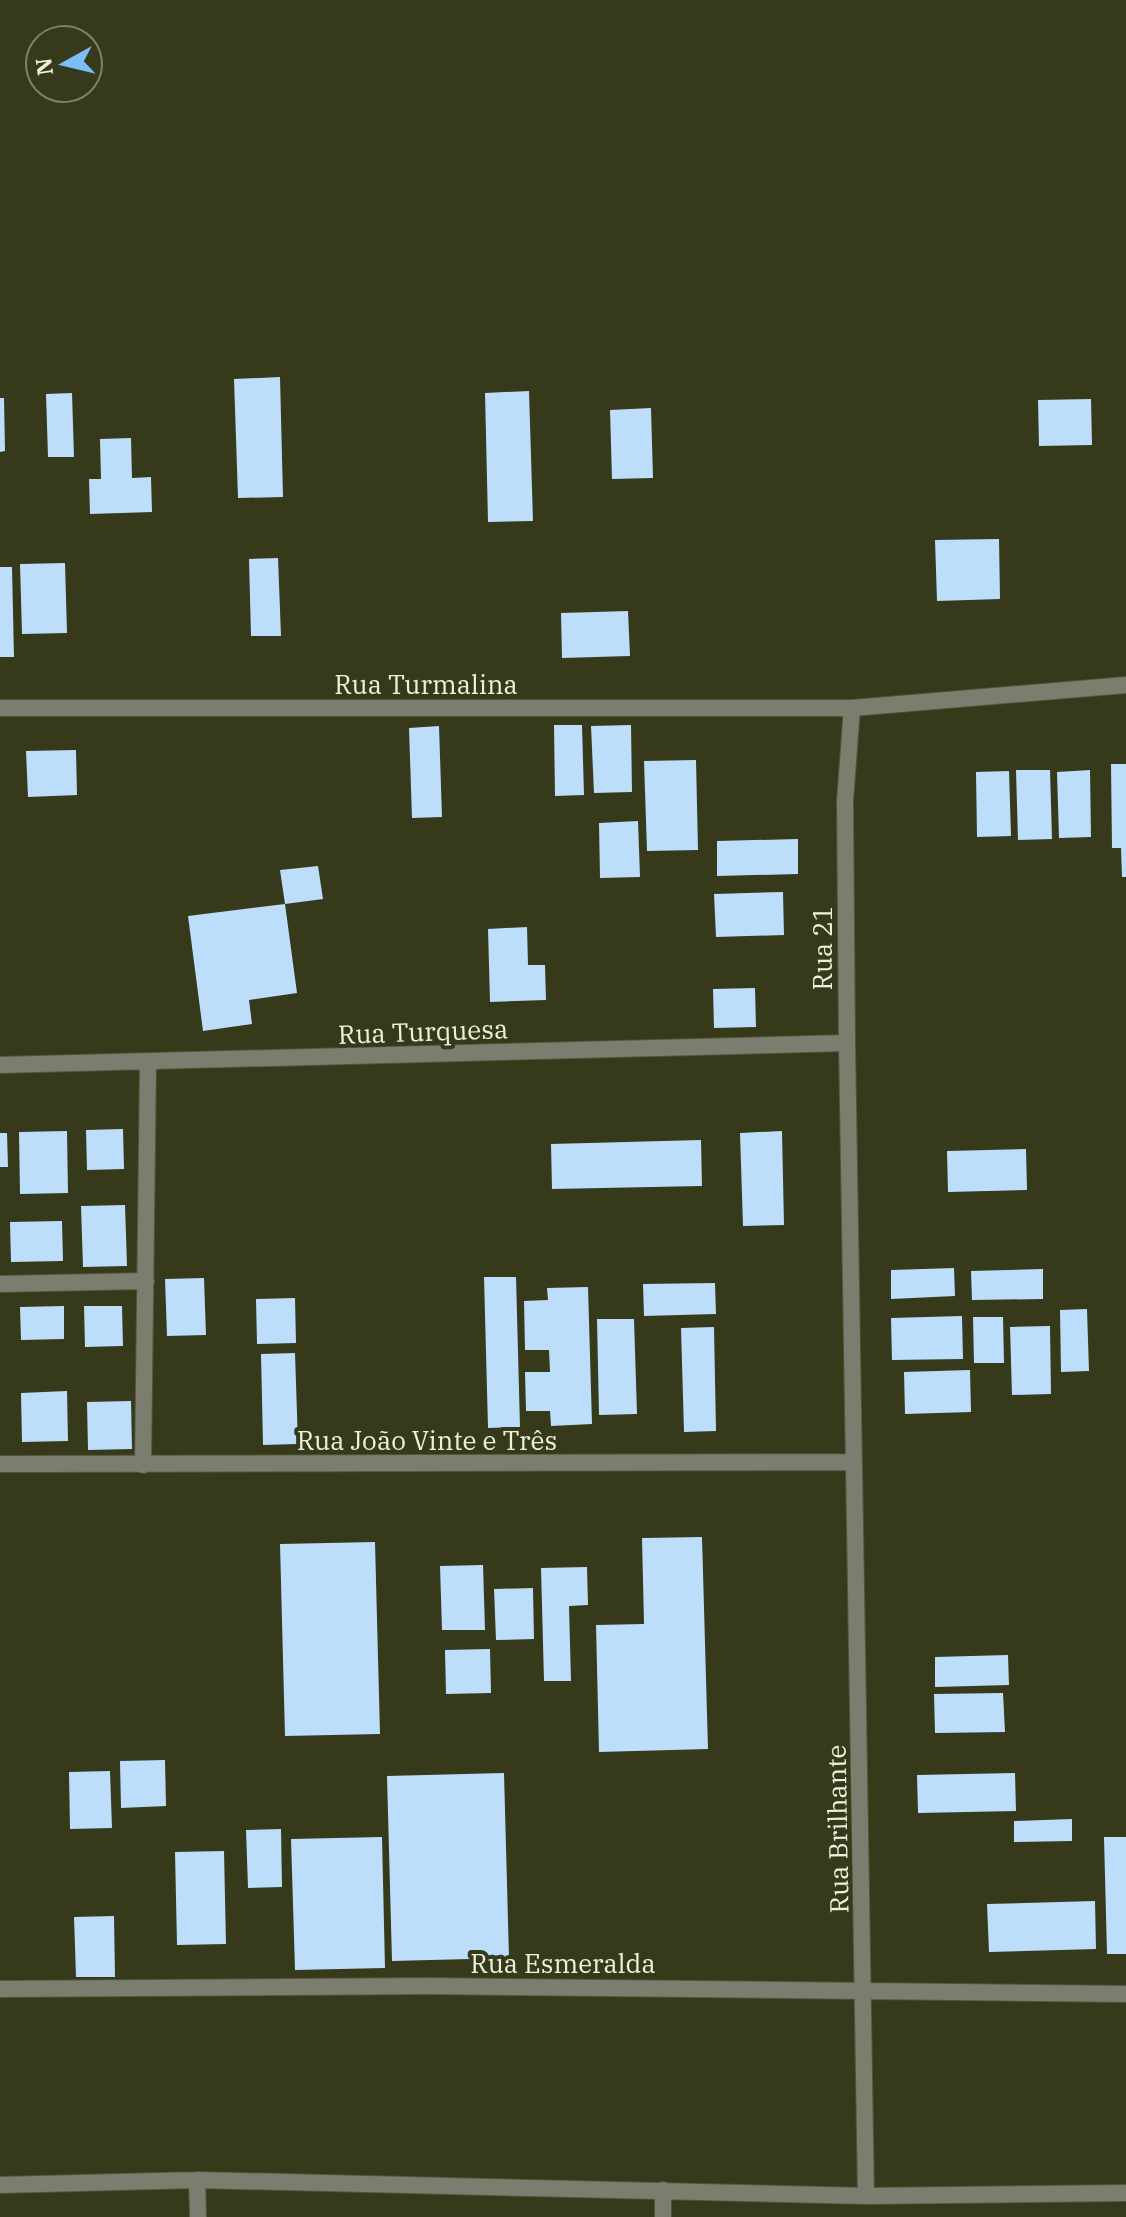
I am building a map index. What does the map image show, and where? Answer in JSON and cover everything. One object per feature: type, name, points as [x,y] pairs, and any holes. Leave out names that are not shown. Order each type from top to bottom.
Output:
[{"type":"street","points":[[852,708],[1126,685]]},
{"type":"street","name":"Rua Turmalina","points":[[0,708],[852,708]]},
{"type":"street","name":"Rua 21","points":[[852,708],[845,801],[854,1462]]},
{"type":"street","name":"Rua Turquesa","points":[[0,1065],[847,1043]]},
{"type":"street","points":[[143,1465],[148,1062]]},
{"type":"street","points":[[0,1284],[146,1281]]},
{"type":"street","name":"Rua João Vinte e Três","points":[[0,1464],[854,1462]]},
{"type":"street","name":"Rua Brilhante","points":[[854,1462],[866,2196]]},
{"type":"street","name":"Rua Esmeralda","points":[[0,1989],[430,1986],[1126,1994]]},
{"type":"street","points":[[0,2185],[197,2180],[866,2196],[1126,2193]]},
{"type":"street","points":[[197,2180],[198,2217]]},
{"type":"street","points":[[663,2190],[663,2217]]},
{"type":"building","points":[[280,377],[283,497],[238,498],[234,379]]},
{"type":"building","points":[[529,391],[533,521],[488,522],[485,393]]},
{"type":"building","points":[[72,393],[74,457],[48,457],[46,394]]},
{"type":"building","points":[[0,398],[4,398],[5,451],[0,452]]},
{"type":"building","points":[[1091,399],[1092,445],[1039,446],[1038,400]]},
{"type":"building","points":[[651,408],[653,478],[612,479],[610,410]]},
{"type":"building","points":[[131,438],[132,478],[151,477],[152,512],[90,514],[89,479],[101,479],[100,439]]},
{"type":"building","points":[[999,539],[1000,599],[937,601],[935,540]]},
{"type":"building","points":[[278,558],[281,636],[251,636],[249,559]]},
{"type":"building","points":[[65,563],[67,633],[22,634],[20,564]]},
{"type":"building","points":[[0,567],[12,567],[14,657],[0,657]]},
{"type":"building","points":[[628,611],[630,656],[562,658],[561,613]]},
{"type":"building","points":[[554,725],[582,725],[584,795],[555,796]]},
{"type":"building","points":[[631,725],[632,792],[594,793],[591,726]]},
{"type":"building","points":[[439,726],[442,817],[412,818],[409,728]]},
{"type":"building","points":[[76,750],[77,795],[28,797],[26,751]]},
{"type":"building","points":[[696,760],[698,850],[647,851],[644,761]]},
{"type":"building","points":[[1111,764],[1126,764],[1126,877],[1122,877],[1121,848],[1112,848]]},
{"type":"building","points":[[1016,770],[1050,770],[1052,839],[1018,840]]},
{"type":"building","points":[[1090,770],[1091,837],[1059,838],[1057,772]]},
{"type":"building","points":[[1009,771],[1011,836],[977,837],[976,772]]},
{"type":"building","points":[[638,821],[640,877],[600,878],[599,823]]},
{"type":"building","points":[[798,839],[798,874],[717,876],[717,841]]},
{"type":"building","points":[[318,866],[323,899],[285,904],[280,870]]},
{"type":"building","points":[[783,892],[784,935],[716,937],[714,894]]},
{"type":"building","points":[[285,904],[297,993],[249,1000],[252,1024],[203,1031],[188,916]]},
{"type":"building","points":[[527,927],[528,965],[545,965],[546,1000],[490,1002],[488,929]]},
{"type":"building","points":[[755,988],[756,1027],[714,1028],[713,989]]},
{"type":"building","points":[[123,1129],[124,1169],[87,1170],[86,1130]]},
{"type":"building","points":[[67,1131],[68,1193],[20,1194],[19,1132]]},
{"type":"building","points":[[782,1131],[784,1225],[743,1226],[740,1133]]},
{"type":"building","points":[[0,1133],[7,1133],[8,1167],[0,1167]]},
{"type":"building","points":[[701,1140],[702,1186],[552,1189],[551,1144]]},
{"type":"building","points":[[1026,1149],[1027,1190],[948,1192],[947,1151]]},
{"type":"building","points":[[125,1205],[127,1266],[83,1267],[81,1206]]},
{"type":"building","points":[[62,1221],[63,1261],[11,1262],[10,1222]]},
{"type":"building","points":[[954,1268],[955,1296],[891,1299],[891,1270]]},
{"type":"building","points":[[1043,1269],[1043,1299],[972,1300],[971,1271]]},
{"type":"building","points":[[484,1277],[516,1277],[520,1427],[488,1428]]},
{"type":"building","points":[[204,1278],[206,1335],[167,1336],[165,1279]]},
{"type":"building","points":[[715,1283],[716,1314],[644,1316],[643,1284]]},
{"type":"building","points":[[588,1287],[592,1424],[551,1426],[550,1411],[526,1411],[525,1372],[550,1372],[549,1350],[525,1350],[524,1301],[548,1300],[547,1288]]},
{"type":"building","points":[[295,1298],[296,1343],[257,1344],[256,1299]]},
{"type":"building","points":[[64,1306],[64,1339],[21,1340],[20,1307]]},
{"type":"building","points":[[84,1306],[122,1306],[123,1346],[85,1347]]},
{"type":"building","points":[[1087,1309],[1089,1371],[1061,1372],[1060,1310]]},
{"type":"building","points":[[962,1316],[963,1359],[892,1360],[891,1318]]},
{"type":"building","points":[[973,1317],[1003,1317],[1004,1363],[974,1363]]},
{"type":"building","points":[[597,1319],[634,1319],[637,1414],[599,1415]]},
{"type":"building","points":[[1050,1326],[1051,1394],[1012,1395],[1010,1327]]},
{"type":"building","points":[[714,1327],[716,1431],[684,1432],[681,1328]]},
{"type":"building","points":[[295,1353],[298,1444],[263,1445],[261,1354]]},
{"type":"building","points":[[970,1370],[971,1412],[905,1414],[904,1372]]},
{"type":"building","points":[[67,1391],[68,1441],[22,1442],[21,1393]]},
{"type":"building","points":[[131,1401],[132,1449],[88,1450],[87,1402]]},
{"type":"building","points":[[702,1537],[708,1749],[599,1752],[596,1625],[644,1624],[642,1538]]},
{"type":"building","points":[[375,1542],[380,1734],[285,1736],[280,1544]]},
{"type":"building","points":[[483,1565],[485,1630],[442,1630],[440,1566]]},
{"type":"building","points":[[587,1567],[588,1605],[569,1606],[571,1681],[544,1681],[541,1568]]},
{"type":"building","points":[[533,1588],[534,1639],[496,1640],[494,1589]]},
{"type":"building","points":[[490,1649],[491,1693],[446,1694],[445,1650]]},
{"type":"building","points":[[1008,1655],[1009,1685],[935,1687],[935,1657]]},
{"type":"building","points":[[1003,1693],[1005,1732],[935,1733],[934,1694]]},
{"type":"building","points":[[165,1760],[166,1806],[121,1808],[120,1761]]},
{"type":"building","points":[[110,1771],[112,1828],[70,1829],[69,1772]]},
{"type":"building","points":[[504,1773],[509,1958],[392,1961],[387,1776]]},
{"type":"building","points":[[1015,1773],[1016,1811],[918,1813],[917,1775]]},
{"type":"building","points":[[1072,1819],[1072,1841],[1014,1842],[1014,1821]]},
{"type":"building","points":[[281,1829],[282,1887],[248,1888],[246,1830]]},
{"type":"building","points":[[382,1837],[385,1968],[295,1970],[291,1839]]},
{"type":"building","points":[[1104,1837],[1126,1837],[1126,1954],[1107,1954]]},
{"type":"building","points":[[224,1851],[226,1944],[177,1945],[175,1852]]},
{"type":"building","points":[[1095,1901],[1096,1949],[989,1952],[987,1904]]},
{"type":"building","points":[[114,1916],[115,1977],[76,1977],[74,1917]]}]
